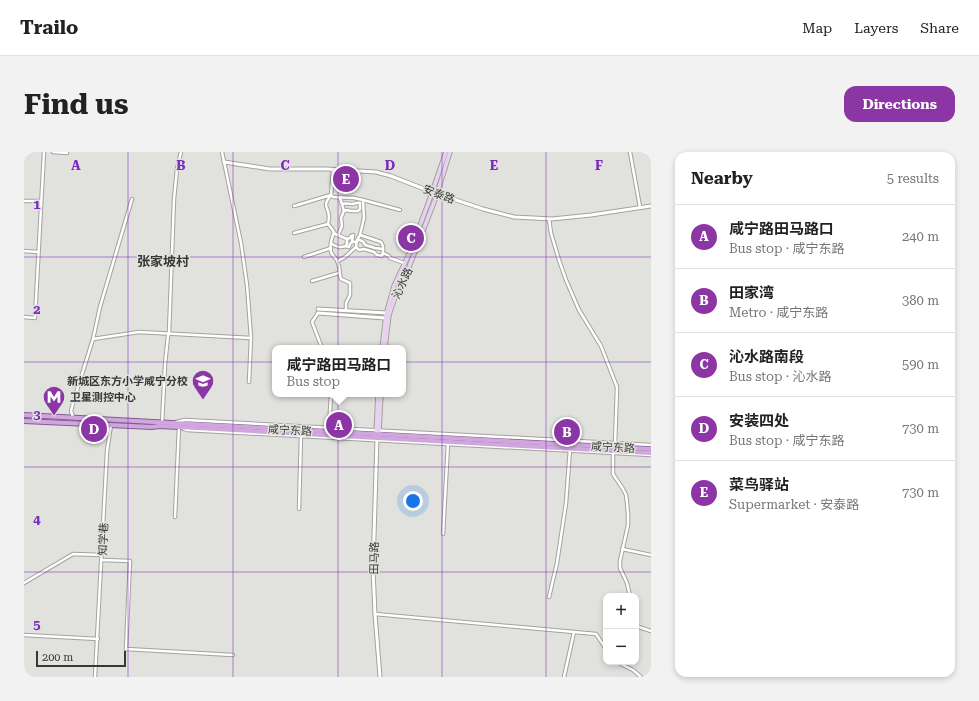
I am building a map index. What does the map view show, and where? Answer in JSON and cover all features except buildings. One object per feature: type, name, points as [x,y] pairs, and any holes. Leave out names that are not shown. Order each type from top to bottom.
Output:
[{"type":"main road","name":"沁水路","points":[[384,345],[389,315],[398,288],[409,267],[446,152]]},
{"type":"main road","name":"沁水路","points":[[383,345],[386,313],[394,286],[410,252],[450,152]]},
{"type":"main road","points":[[377,435],[380,397]]},
{"type":"main road","name":"咸宁东路","points":[[24,415],[614,449],[651,454]]},
{"type":"main road","name":"咸宁东路","points":[[24,421],[377,435],[570,450],[651,449]]},
{"type":"main road","points":[[404,432],[413,437]]},
{"type":"street","points":[[24,317],[35,318],[44,152]]},
{"type":"street","points":[[53,152],[67,152]]},
{"type":"street","points":[[162,423],[165,365],[169,333],[174,199],[177,169],[181,152]]},
{"type":"street","points":[[222,152],[241,243],[248,286],[251,338],[249,382]]},
{"type":"street","points":[[630,152],[640,207]]},
{"type":"street","name":"安泰路","points":[[225,162],[270,168],[376,172],[483,209],[514,217],[549,219],[591,215],[651,206]]},
{"type":"street","points":[[333,170],[331,195],[326,201],[329,216],[328,224],[335,234],[347,239]]},
{"type":"street","points":[[294,206],[331,195],[333,197],[340,198],[354,198],[400,210]]},
{"type":"street","points":[[338,236],[342,226],[341,218],[344,211],[340,198]]},
{"type":"street","points":[[73,418],[71,411],[73,403],[93,339],[100,307],[132,199]]},
{"type":"street","points":[[24,200],[41,201]]},
{"type":"street","points":[[304,257],[331,246],[342,248],[346,246],[348,247],[355,241],[360,234],[364,218],[363,200]]},
{"type":"street","points":[[342,204],[360,203],[360,210],[344,211]]},
{"type":"street","points":[[549,219],[551,233],[566,280],[579,310],[601,346],[617,387],[613,474],[626,495],[628,525],[622,549],[620,568],[627,583],[629,593]]},
{"type":"street","points":[[294,233],[328,224]]},
{"type":"street","points":[[334,232],[331,241],[331,253],[338,261],[341,279],[350,283],[350,295],[346,303],[346,315]]},
{"type":"street","points":[[360,234],[382,242],[382,256],[377,256],[374,252],[364,247]]},
{"type":"street","points":[[346,246],[347,239],[353,235],[352,241],[355,241],[356,247]]},
{"type":"street","points":[[355,241],[364,242],[364,247]]},
{"type":"street","points":[[356,247],[359,250],[364,247],[375,248],[383,251],[390,258],[404,263]]},
{"type":"street","points":[[338,261],[356,247]]},
{"type":"street","points":[[24,251],[38,252]]},
{"type":"street","points":[[312,281],[339,273]]},
{"type":"street","points":[[318,311],[386,313]]},
{"type":"street","points":[[318,311],[386,318]]},
{"type":"street","points":[[318,311],[312,322],[321,345]]},
{"type":"street","points":[[93,339],[139,332],[251,338]]},
{"type":"street","points":[[329,428],[331,397]]},
{"type":"street","points":[[169,423],[185,420],[329,428],[448,444],[570,450],[566,503],[557,563],[549,596]]},
{"type":"street","name":"知学巷","points":[[95,677],[107,451],[111,425]]},
{"type":"street","points":[[175,517],[180,427],[187,430],[301,436],[377,435],[404,432],[614,449],[651,445]]},
{"type":"street","name":"田马路","points":[[377,435],[374,569],[375,614],[380,677]]},
{"type":"street","points":[[299,509],[301,436]]},
{"type":"street","points":[[443,534],[448,444]]},
{"type":"street","points":[[622,549],[651,555]]},
{"type":"street","points":[[24,583],[73,554],[102,555]]},
{"type":"street","points":[[102,560],[130,561],[126,649],[233,655]]},
{"type":"street","points":[[375,614],[596,634],[603,644]]},
{"type":"street","points":[[639,627],[651,631]]},
{"type":"street","points":[[564,677],[574,632]]},
{"type":"street","points":[[24,635],[98,639]]},
{"type":"street","points":[[623,665],[633,670],[641,677]]},
{"type":"place","name":"菜鸟驿站","points":[[346,179]]},
{"type":"place","name":"沁水路南段","points":[[411,238]]},
{"type":"place","name":"新城区东方小学咸宁分校","points":[[203,400]]},
{"type":"place","name":"卫星测控中心","points":[[54,416]]},
{"type":"place","name":"咸宁路田马路口","points":[[339,425]]},
{"type":"place","name":"安装四处","points":[[94,429]]},
{"type":"place","name":"田家湾","points":[[567,432]]},
{"type":"district","name":"张家坡村","points":[[163,261]]}]
